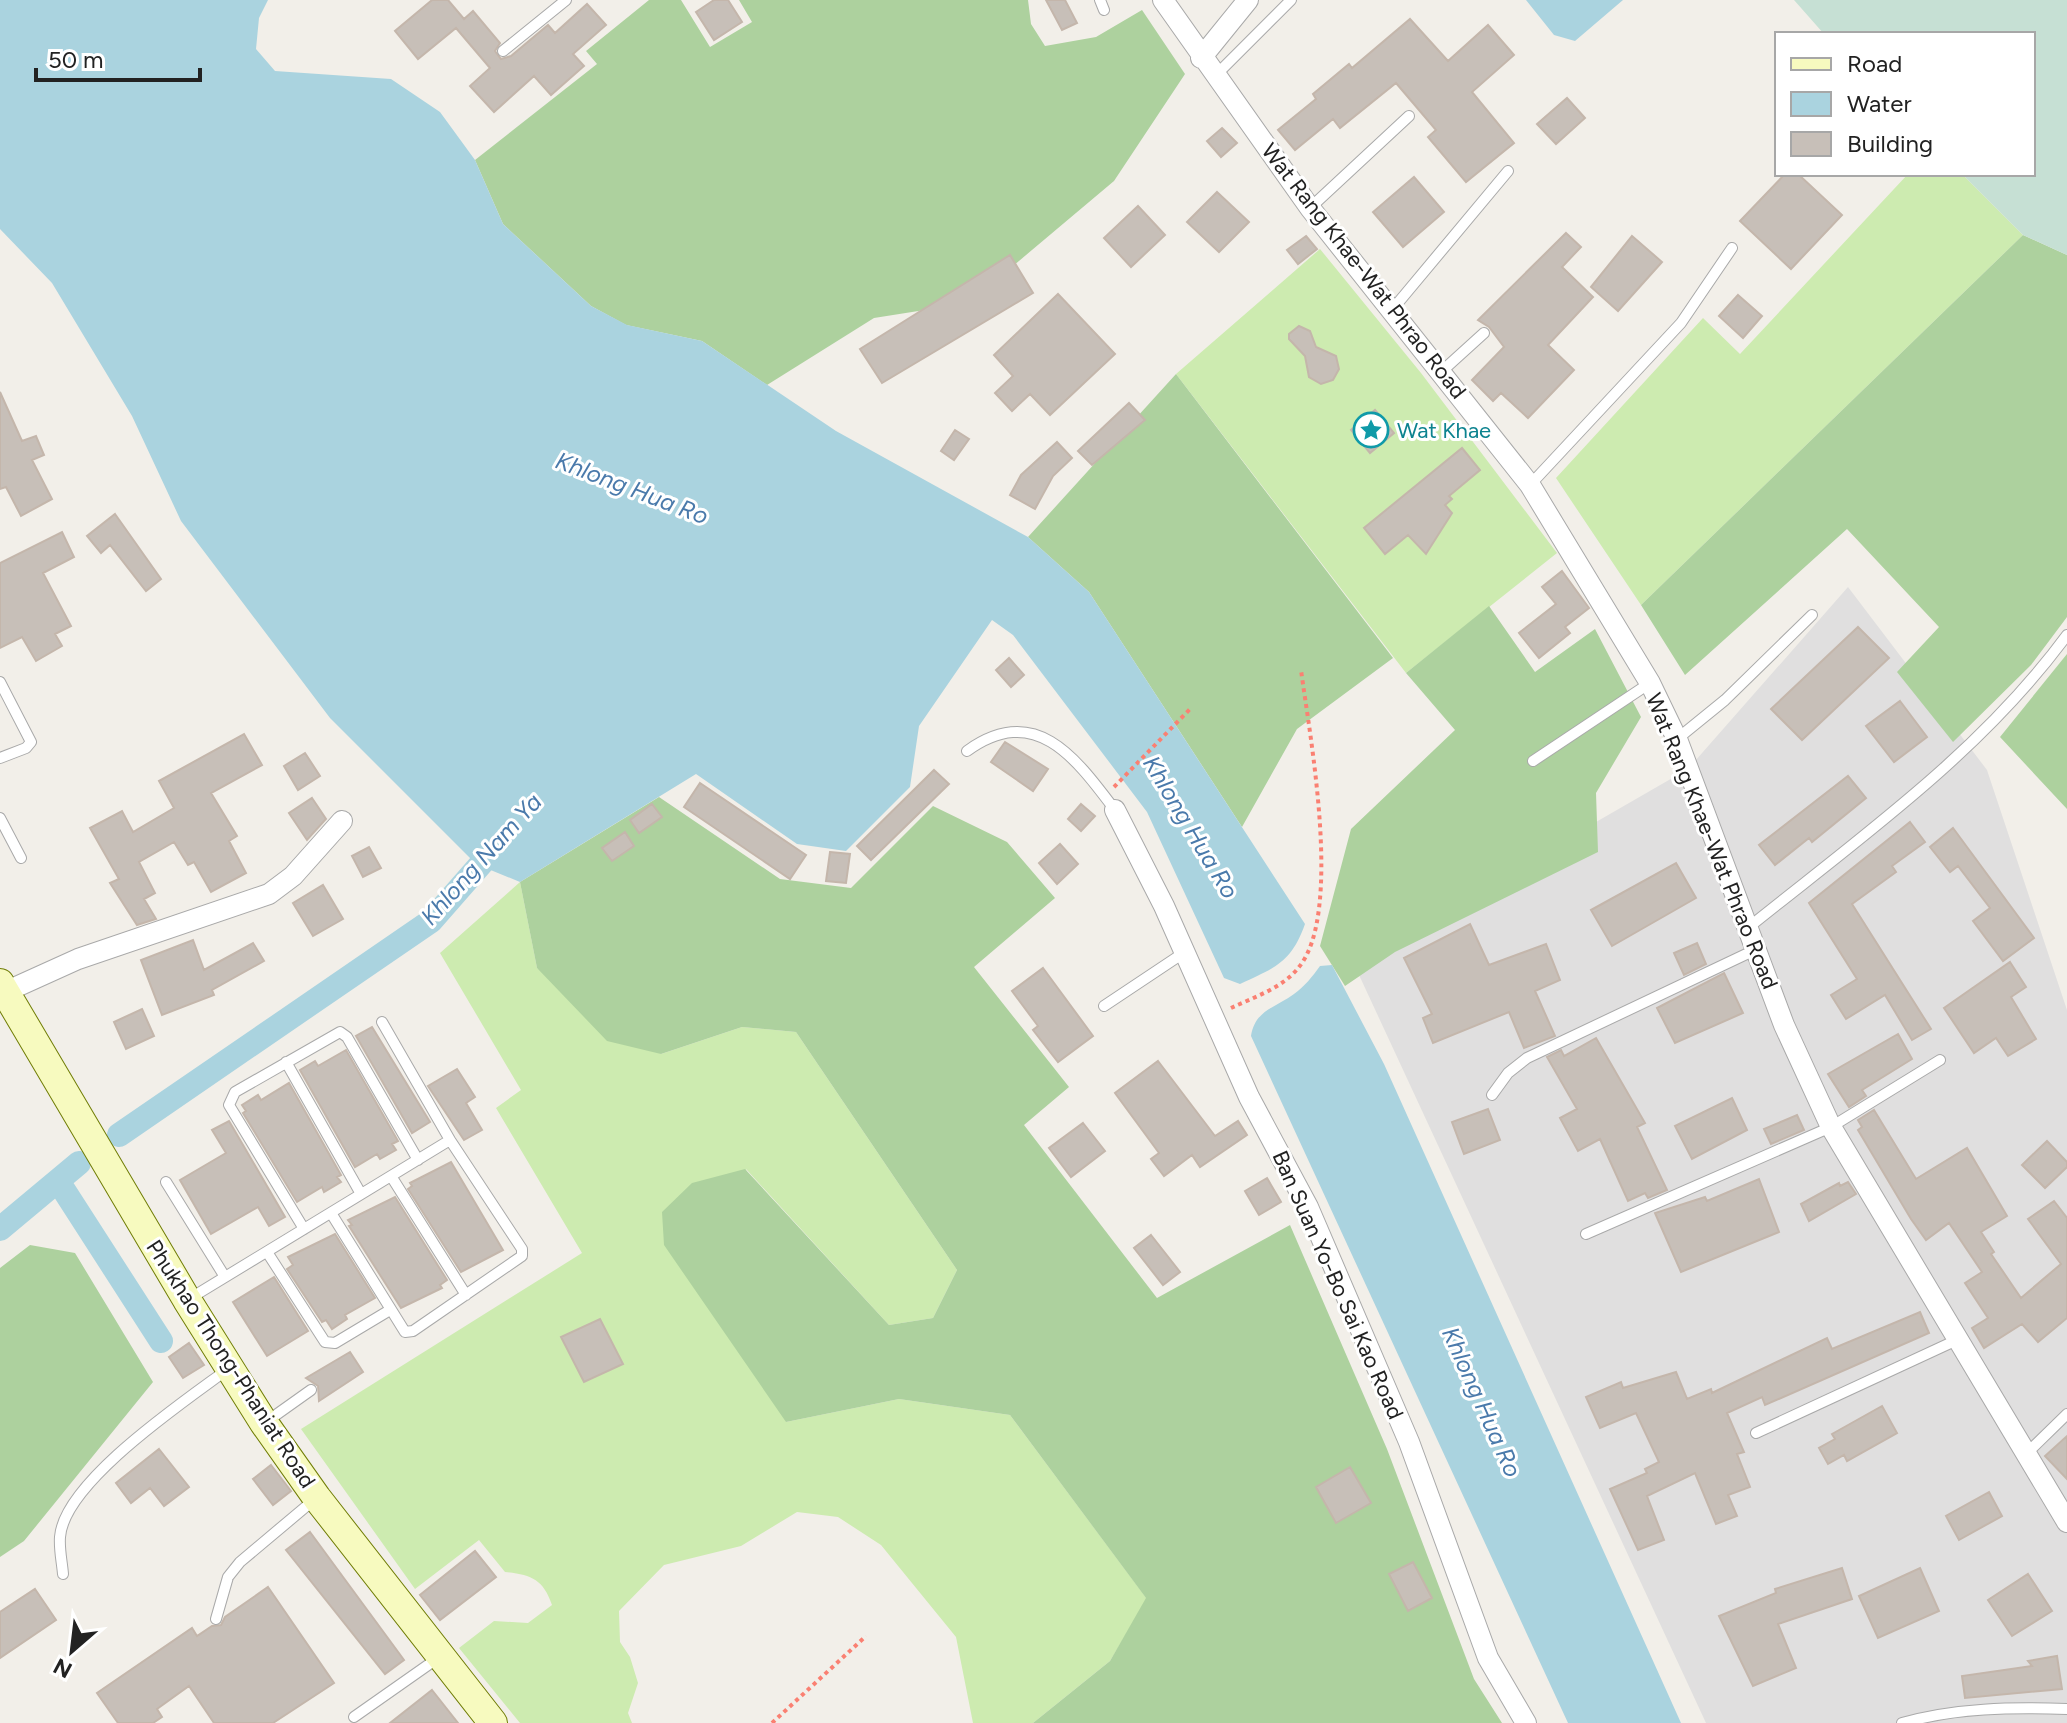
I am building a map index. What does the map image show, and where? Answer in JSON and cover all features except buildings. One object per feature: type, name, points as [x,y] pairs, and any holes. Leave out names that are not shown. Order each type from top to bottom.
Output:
[{"type":"main road","name":"Phukhao Thong-Phaniat Road","points":[[2,987],[187,1300],[264,1423],[317,1498],[493,1723]]},
{"type":"street","points":[[1201,58],[1248,0]]},
{"type":"street","name":"Wat Rang Khae-Wat Phrao Road","points":[[1171,4],[1201,58],[1310,208],[1530,485],[1650,683],[1677,739],[1784,1025],[1831,1127],[2067,1522]]},
{"type":"street","name":"Ban Suan Yo-Bo Sai Kao Road","points":[[1115,810],[1185,952],[1249,1097],[1308,1207],[1403,1427],[1488,1658],[1526,1723]]},
{"type":"street","points":[[2,987],[269,894],[293,876],[342,821]]},
{"type":"lane","points":[[503,51],[566,0]]},
{"type":"lane","points":[[1214,76],[1291,0]]},
{"type":"lane","points":[[1310,208],[1409,116]]},
{"type":"lane","points":[[1392,310],[1508,171]]},
{"type":"lane","points":[[1530,485],[1681,323],[1732,248]]},
{"type":"lane","points":[[1441,372],[1484,333]]},
{"type":"lane","points":[[1677,739],[1725,700],[1812,615]]},
{"type":"lane","points":[[1749,927],[1933,780],[2038,674],[2067,635]]},
{"type":"lane","points":[[0,682],[31,742],[26,748],[0,758]]},
{"type":"lane","points":[[1533,761],[1650,683]]},
{"type":"lane","points":[[967,751],[990,734],[1024,732],[1037,736],[1070,753],[1115,810]]},
{"type":"lane","points":[[0,818],[21,858]]},
{"type":"lane","points":[[1492,1095],[1508,1073],[1527,1058],[1757,949]]},
{"type":"lane","points":[[1104,1006],[1185,952]]},
{"type":"lane","points":[[331,1213],[405,1332],[413,1331],[519,1261],[522,1249],[450,1140],[382,1022]]},
{"type":"lane","points":[[304,1229],[229,1105],[235,1092],[340,1032],[347,1037],[418,1160]]},
{"type":"lane","points":[[1586,1234],[1831,1127],[1940,1060]]},
{"type":"lane","points":[[286,1062],[361,1194]]},
{"type":"lane","points":[[187,1300],[450,1140]]},
{"type":"lane","points":[[391,1176],[466,1295]]},
{"type":"lane","points":[[166,1182],[225,1277]]},
{"type":"lane","points":[[267,1252],[325,1342],[335,1343],[390,1310]]},
{"type":"lane","points":[[1756,1433],[1959,1339]]},
{"type":"lane","points":[[63,1574],[60,1535],[69,1513],[114,1455],[229,1367]]},
{"type":"lane","points":[[264,1423],[311,1390]]},
{"type":"lane","points":[[2025,1455],[2067,1414]]},
{"type":"lane","points":[[216,1619],[228,1577],[240,1562],[317,1498]]},
{"type":"lane","points":[[354,1717],[439,1657]]},
{"type":"lane","points":[[1902,1723],[1927,1716],[2010,1707],[2067,1709]]},
{"type":"path","points":[[1214,1016],[1274,988],[1299,967],[1310,944],[1320,892],[1322,831],[1301,670]]},
{"type":"path","points":[[1114,787],[1191,708]]},
{"type":"path","points":[[772,1723],[866,1636]]},
{"type":"shaded area","points":[[1848,587],[1987,770],[2067,1010],[2067,1723],[1706,1723],[1353,962],[1688,769]]},
{"type":"green space","points":[[649,0],[681,0],[710,47],[752,22],[739,0],[1028,0],[1031,24],[1045,46],[1096,37],[1142,10],[1185,74],[1114,181],[969,303],[874,318],[767,385],[702,341],[626,325],[591,306],[503,224],[475,160],[597,64],[586,51]]},
{"type":"green space","points":[[1794,0],[2067,0],[2067,255],[2023,235],[1964,176],[2035,176],[2035,32],[1822,32]]},
{"type":"green space","points":[[1906,176],[1964,176],[2023,235],[1641,605],[1556,478],[1703,318],[1740,354]]},
{"type":"green space","points":[[2023,235],[2067,255],[2067,617],[2031,665],[1953,742],[1897,672],[1939,627],[1847,529],[1685,675],[1641,605]]},
{"type":"green space","points":[[1320,249],[1421,373],[1557,553],[1406,673],[1176,374]]},
{"type":"green space","points":[[1176,374],[1393,658],[1297,729],[1242,827],[1089,592],[1028,537]]},
{"type":"green space","points":[[1489,606],[1535,672],[1595,629],[1641,717],[1596,793],[1598,852],[1395,952],[1345,986],[1320,946],[1351,829],[1455,730],[1406,673]]},
{"type":"green space","points":[[2067,654],[2067,809],[2000,737]]},
{"type":"green space","points":[[659,797],[780,879],[851,888],[933,806],[1007,842],[1055,898],[974,967],[1069,1087],[1024,1125],[1157,1298],[1290,1225],[1387,1449],[1474,1679],[1502,1723],[1033,1723],[1110,1661],[1146,1598],[1010,1415],[899,1399],[786,1422],[664,1245],[662,1212],[692,1183],[745,1169],[889,1325],[933,1318],[957,1270],[796,1032],[742,1027],[661,1054],[607,1041],[537,968],[520,882]]},
{"type":"green space","points":[[520,882],[537,968],[661,1054],[742,1027],[796,1032],[957,1270],[933,1318],[889,1325],[746,1169],[786,1422],[899,1399],[1010,1415],[1147,1599],[1110,1661],[1033,1723],[973,1723],[956,1637],[881,1545],[838,1517],[797,1512],[741,1546],[664,1565],[619,1611],[620,1642],[630,1657],[638,1683],[628,1713],[632,1723],[520,1723],[459,1648],[494,1621],[528,1623],[552,1605],[545,1589],[529,1577],[505,1572],[479,1540],[415,1589],[301,1429],[582,1253],[496,1108],[521,1090],[440,953]]},
{"type":"green space","points":[[30,1245],[75,1253],[153,1382],[24,1541],[0,1557],[0,1268]]},
{"type":"water","name":"Khlong Hua Ro","points":[[0,0],[268,0],[259,18],[256,49],[275,71],[391,79],[440,112],[475,160],[503,224],[591,306],[627,325],[702,341],[836,431],[1028,537],[1089,592],[1305,924],[1288,956],[1273,968],[1240,984],[1224,978],[1147,812],[1013,635],[992,620],[919,726],[910,787],[846,851],[797,844],[696,774],[520,882],[476,864],[330,718],[181,521],[132,416],[52,283],[0,229]]},
{"type":"water","points":[[1526,0],[1623,0],[1575,41],[1554,35]]},
{"type":"water","name":"Khlong Hua Ro","points":[[1332,965],[1384,1064],[1681,1723],[1568,1723],[1251,1036],[1261,1015],[1298,991],[1320,966]]},
{"type":"waterway","name":"Khlong Nam Ya","points":[[119,1135],[431,921],[502,840]]},
{"type":"waterway","name":"Khlong Nam Ya","points":[[0,1229],[79,1163]]},
{"type":"waterway","points":[[58,1181],[161,1341]]},
{"type":"place","name":"Wat Khae","points":[[1371,430]]}]
